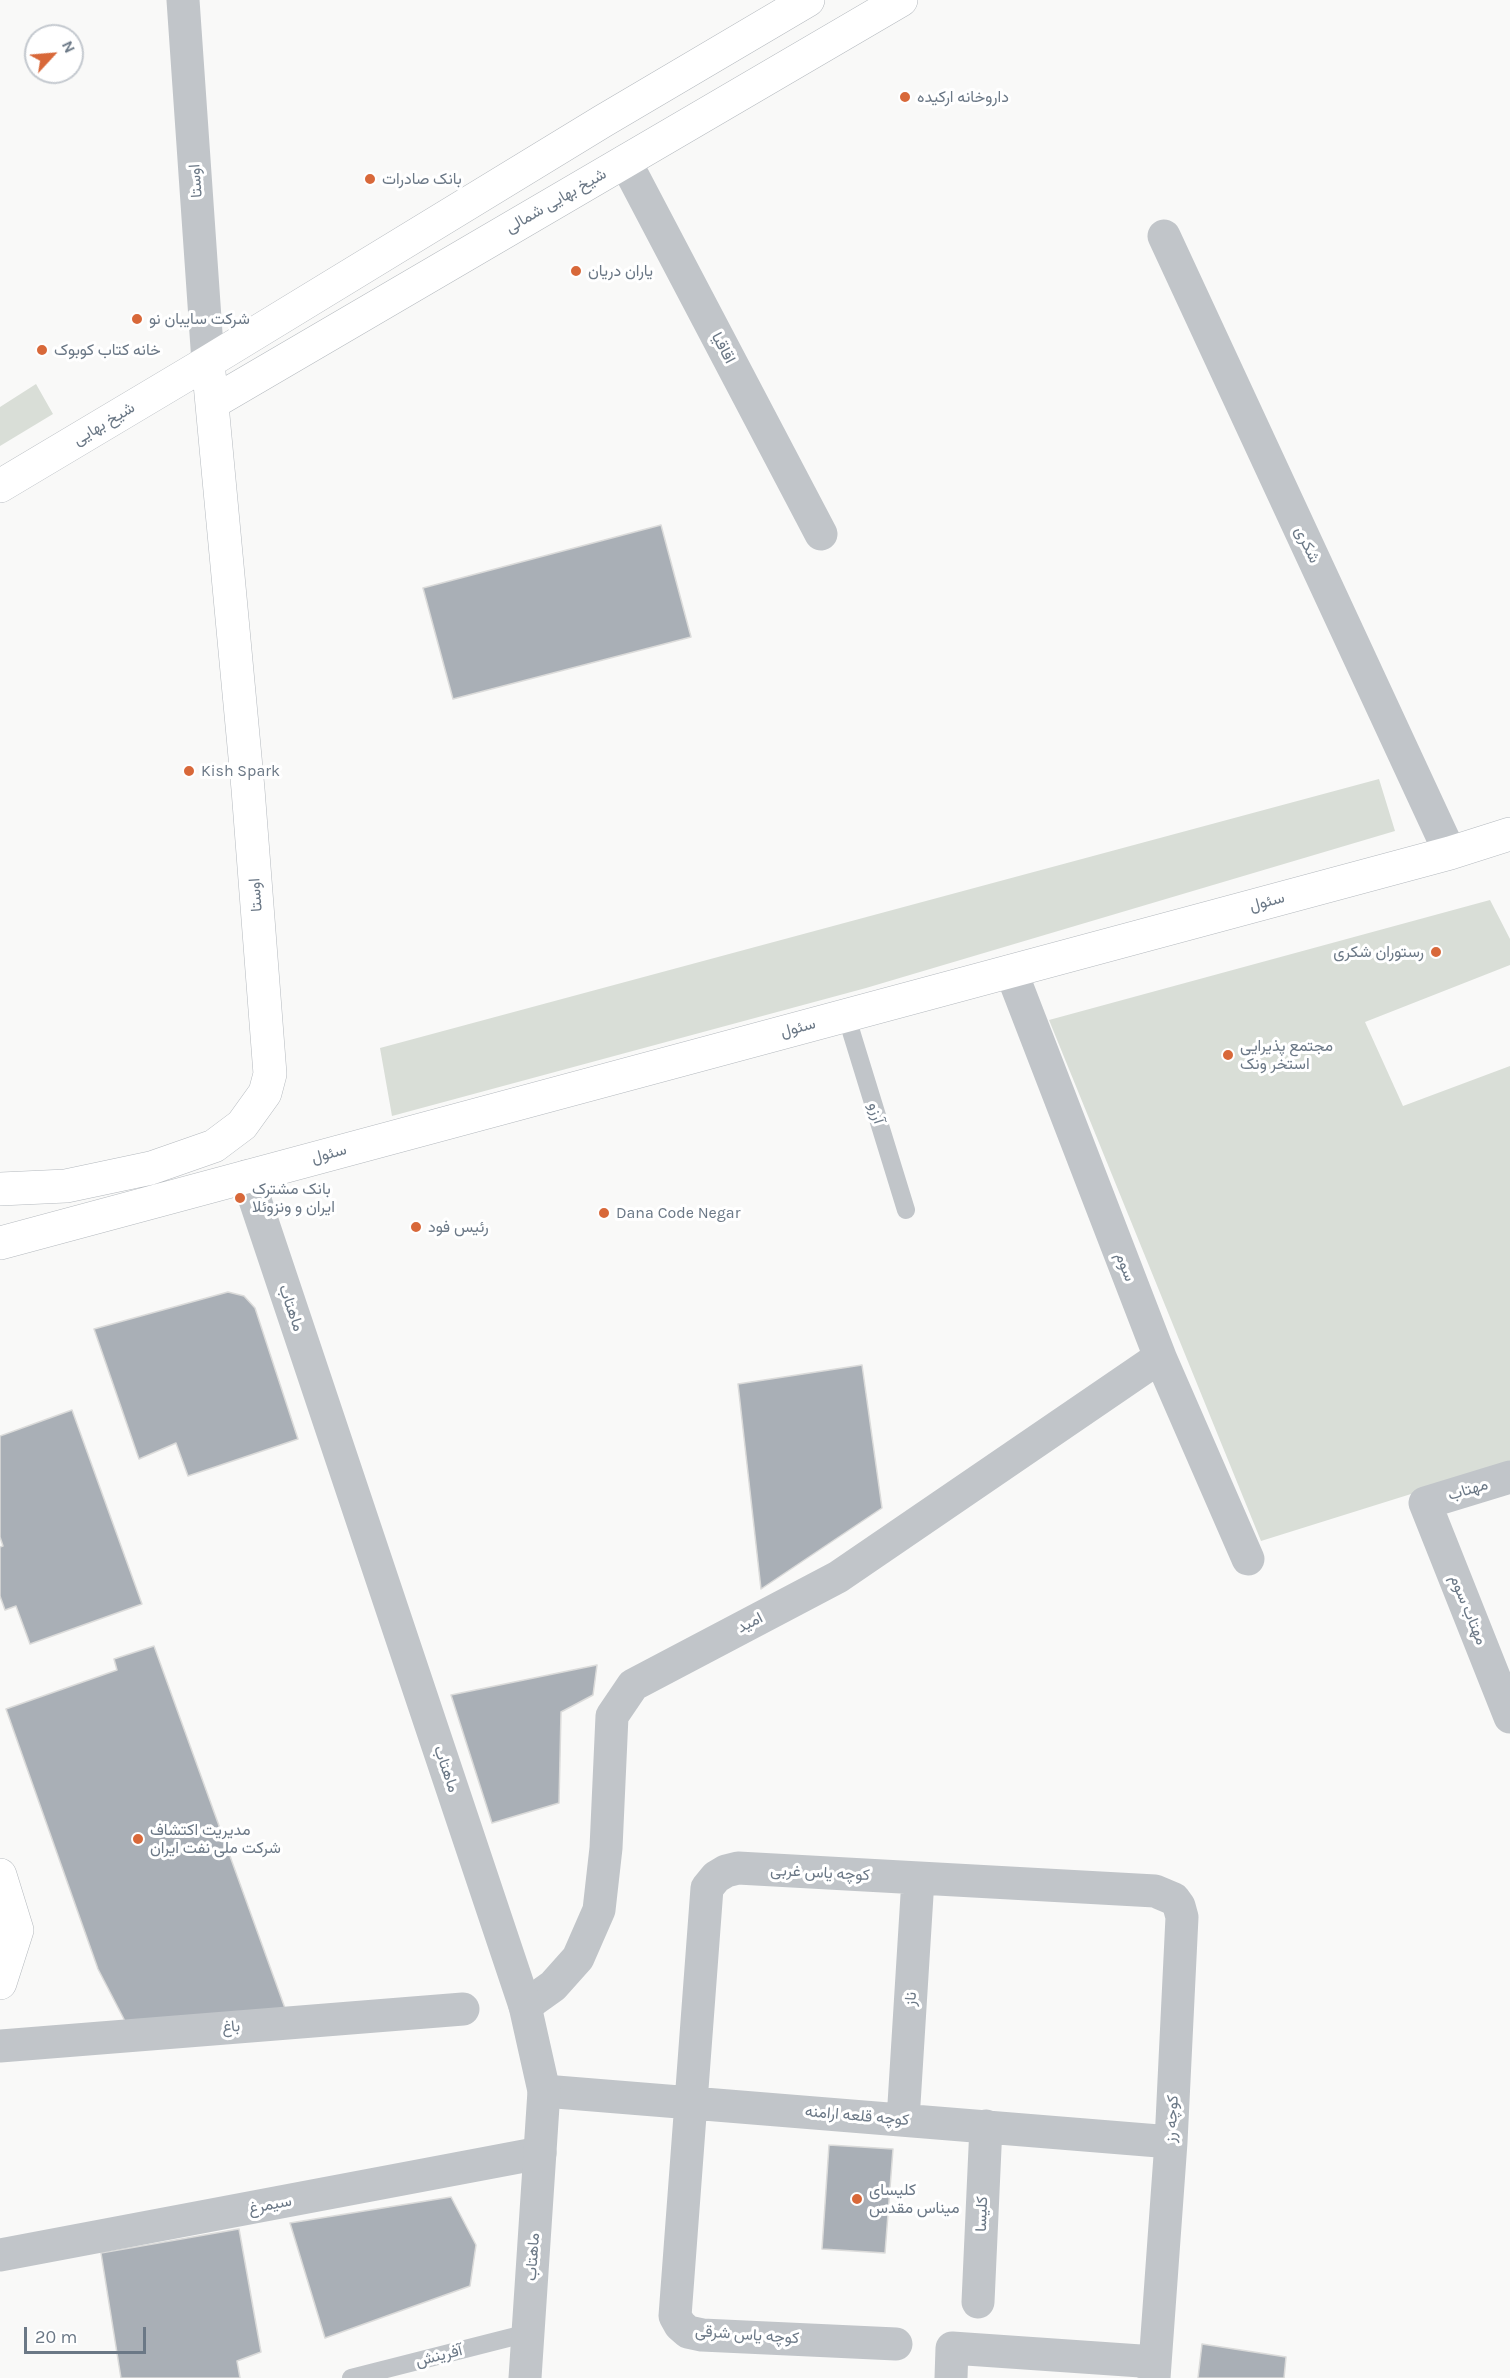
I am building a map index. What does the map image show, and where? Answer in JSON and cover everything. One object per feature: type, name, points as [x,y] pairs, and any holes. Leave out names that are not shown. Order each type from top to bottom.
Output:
[{"type":"main road","points":[[208,362],[603,121],[808,0]]},
{"type":"main road","name":"شیخ بهایی شمالی","points":[[212,403],[901,0]]},
{"type":"main road","points":[[603,121],[625,161]]},
{"type":"main road","name":"اوستا","points":[[0,1189],[66,1186],[151,1168],[214,1146],[242,1125],[265,1093],[270,1074],[248,789],[208,362]]},
{"type":"main road","name":"شیخ بهایی","points":[[0,486],[208,362]]},
{"type":"main road","name":"سئول","points":[[0,1243],[1450,853],[1510,834]]},
{"type":"main road","name":"سئول","points":[[0,1218],[85,1220]]},
{"type":"main road","points":[[0,1875],[17,1930],[13,1948],[0,1977]]},
{"type":"street","name":"اوستا","points":[[183,0],[208,362]]},
{"type":"street","name":"اقاقیا","points":[[625,161],[821,534]]},
{"type":"street","name":"شکری","points":[[1164,237],[1450,853]]},
{"type":"street","name":"سوم","points":[[1011,971],[1160,1357],[1248,1559]]},
{"type":"street","name":"ماهتاب","points":[[247,1176],[525,2006],[544,2091],[525,2378]]},
{"type":"street","name":"امید","points":[[525,2006],[553,1986],[578,1958],[599,1910],[606,1848],[612,1716],[633,1685],[838,1577],[1160,1357]]},
{"type":"street","name":"مهتاب","points":[[1425,1503],[1510,1477]]},
{"type":"street","name":"مهتاب سوم","points":[[1425,1503],[1510,1717]]},
{"type":"street","name":"کوچه یاس غربی","points":[[692,2102],[707,1888],[716,1877],[726,1871],[738,1868],[1155,1892]]},
{"type":"street","name":"ناز","points":[[903,2120],[918,1879]]},
{"type":"street","name":"کوچه رز","points":[[1154,2370],[1171,2142],[1182,1917],[1174,1899],[1155,1892]]},
{"type":"street","name":"باغ","points":[[0,2046],[463,2009]]},
{"type":"street","name":"کوچه قلعه ارامنه","points":[[544,2091],[1171,2142]]},
{"type":"street","name":"کوچه یاس شرقی","points":[[692,2102],[675,2316],[680,2325],[688,2332],[702,2334],[896,2344]]},
{"type":"street","name":"کلیسا","points":[[978,2302],[986,2126]]},
{"type":"street","name":"سیمرغ","points":[[0,2255],[540,2153]]},
{"type":"street","points":[[951,2363],[1154,2370]]},
{"type":"lane","name":"آرزو","points":[[846,1015],[906,1210]]},
{"type":"lane","name":"آفرینش","points":[[351,2378],[528,2333]]},
{"type":"shaded area","points":[[36,384],[53,414],[0,446],[0,407]]},
{"type":"shaded area","points":[[1379,779],[1395,831],[866,988],[392,1116],[380,1048]]},
{"type":"shaded area","points":[[1490,900],[1510,939],[1510,965],[1365,1022],[1403,1106],[1510,1066],[1510,1463],[1261,1541],[1049,1020]]},
{"type":"building","points":[[661,525],[691,637],[453,699],[423,588]]},
{"type":"building","points":[[228,1292],[244,1296],[255,1308],[298,1439],[188,1476],[176,1443],[139,1459],[94,1329]]},
{"type":"building","points":[[862,1365],[882,1508],[761,1589],[738,1384]]},
{"type":"building","points":[[72,1410],[142,1604],[30,1644],[16,1606],[5,1610],[0,1596],[0,1547],[3,1546],[0,1537],[0,1436]]},
{"type":"building","name":"مدیریت اکتشاف شرکت ملی نفت ایران","points":[[154,1646],[286,2011],[126,2023],[98,1969],[6,1709],[117,1670],[114,1659]]},
{"type":"building","points":[[597,1665],[593,1695],[561,1712],[559,1803],[492,1823],[451,1695]]},
{"type":"building","name":"کلیسای میناس مقدس","points":[[829,2145],[893,2149],[885,2253],[822,2249]]},
{"type":"building","points":[[451,2197],[476,2245],[470,2286],[325,2338],[290,2223]]},
{"type":"building","points":[[239,2229],[261,2352],[237,2361],[240,2378],[121,2378],[101,2253]]},
{"type":"building","points":[[1202,2344],[1286,2357],[1284,2378],[1198,2378]]},
{"type":"place","name":"داروخانه ارکیده","points":[[905,97]]},
{"type":"place","name":"بانک صادرات","points":[[370,179]]},
{"type":"place","name":"یاران دریان","points":[[576,271]]},
{"type":"place","name":"شرکت سایبان نو","points":[[137,319]]},
{"type":"place","name":"خانه کتاب کوبوک","points":[[42,350]]},
{"type":"place","name":"Kish Spark","points":[[189,771]]},
{"type":"place","name":"رستوران شکری","points":[[1436,952]]},
{"type":"place","name":"مجتمع پذیرایی استخر ونک","points":[[1228,1055]]},
{"type":"place","name":"بانک مشترک ایران و ونزوئلا","points":[[240,1198]]},
{"type":"place","name":"Dana Code Negar","points":[[604,1213]]},
{"type":"place","name":"رئیس فود","points":[[416,1227]]},
{"type":"place","name":"مدیریت اکتشاف شرکت ملی نفت ایران","points":[[138,1839]]},
{"type":"place","name":"کلیسای میناس مقدس","points":[[857,2199]]}]
